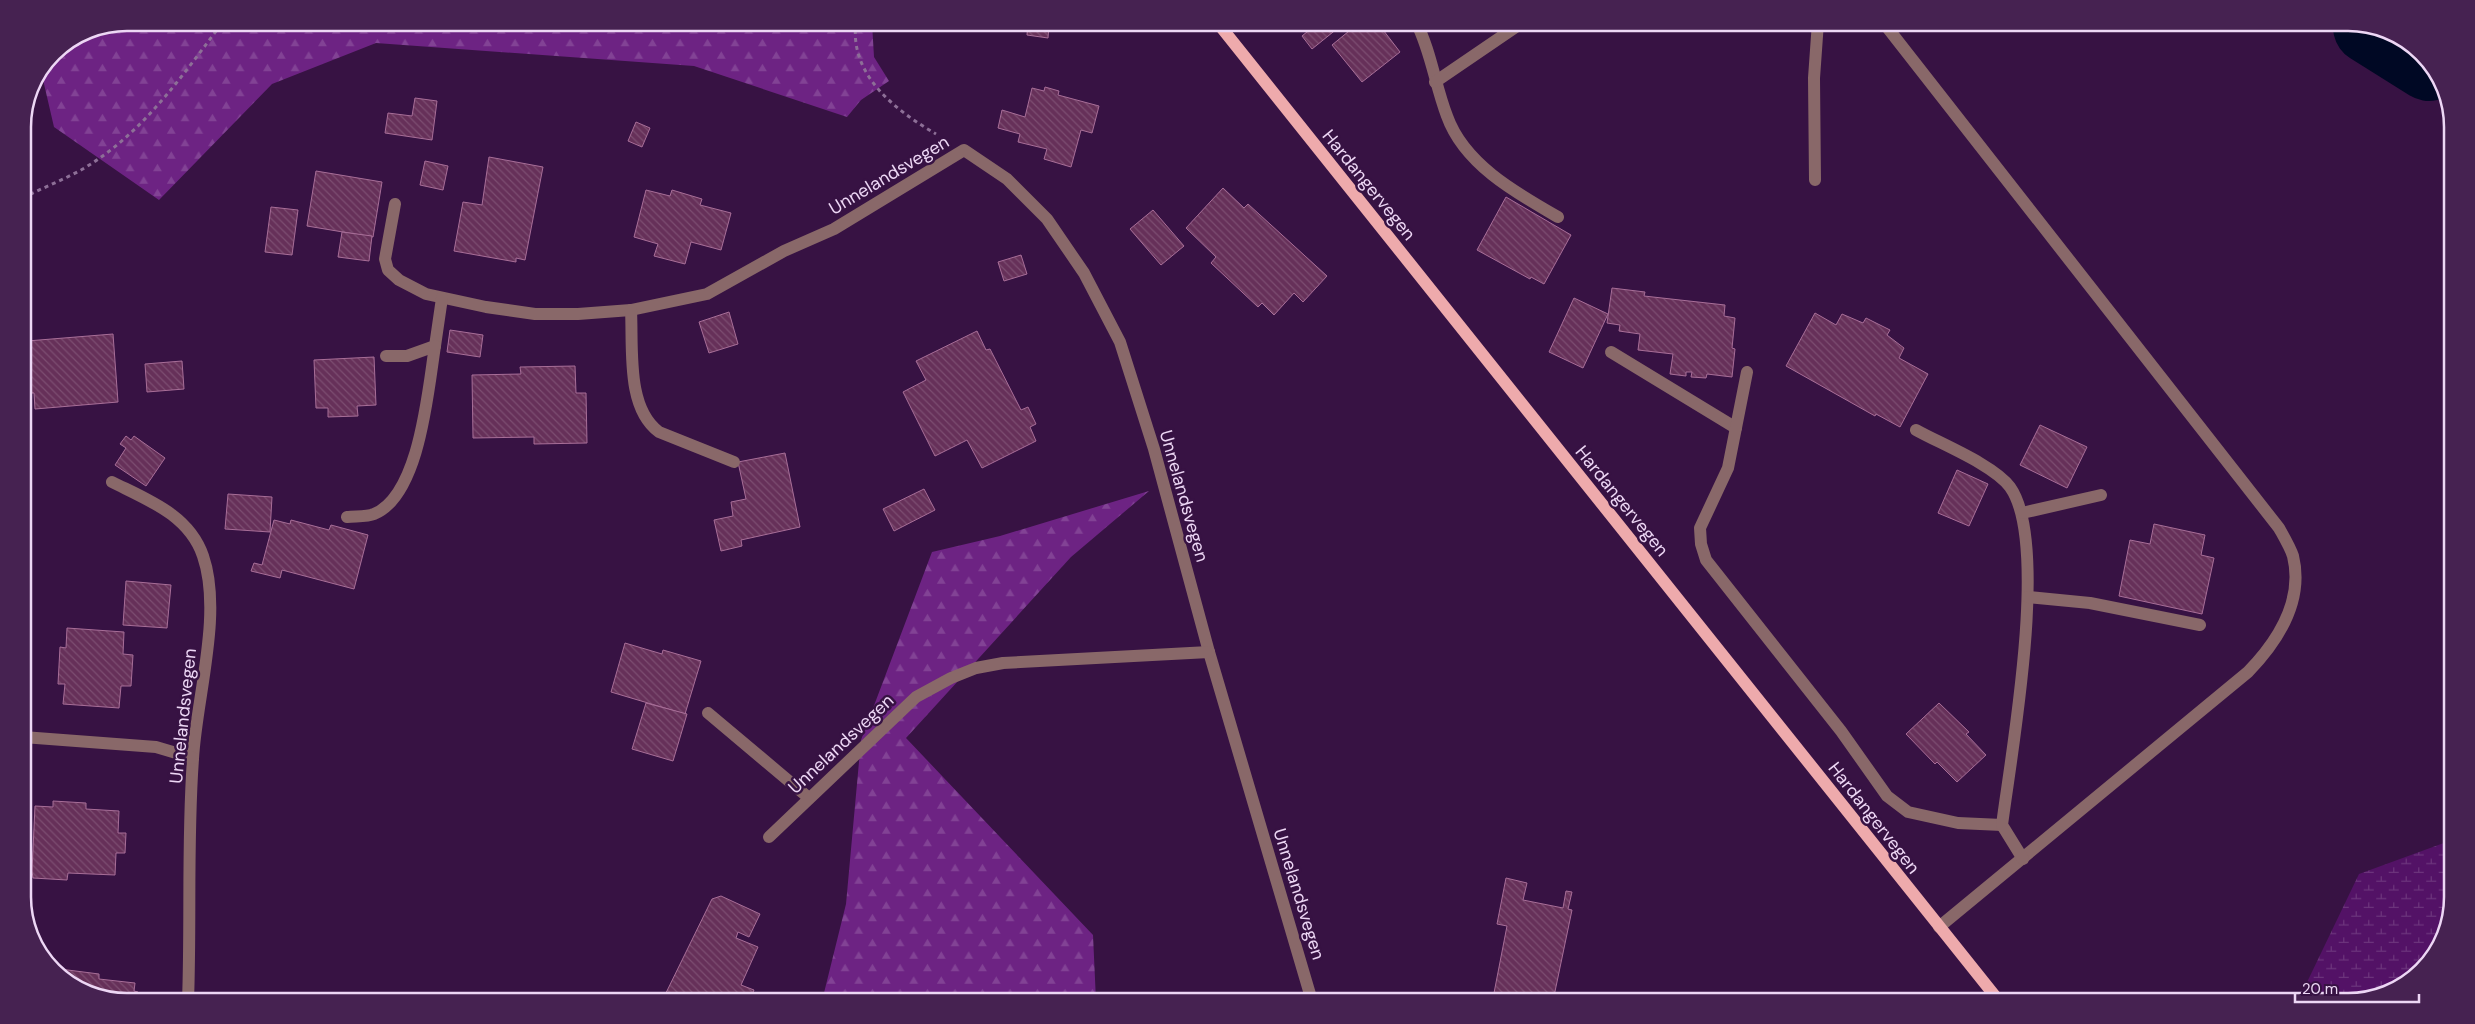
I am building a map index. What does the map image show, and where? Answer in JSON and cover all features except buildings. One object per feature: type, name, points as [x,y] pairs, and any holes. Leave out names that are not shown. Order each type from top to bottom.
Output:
[{"type":"main road","name":"Hardangervegen","points":[[1224,31],[1992,993]]},
{"type":"street","points":[[1420,31],[1448,119],[1463,145],[1487,170],[1518,194],[1558,216]]},
{"type":"street","points":[[1435,82],[1509,31]]},
{"type":"street","points":[[1815,180],[1814,78],[1817,31]]},
{"type":"street","points":[[1890,31],[2279,528],[2293,555],[2296,577],[2292,602],[2283,628],[2269,650],[2248,672],[2024,859],[1939,927]]},
{"type":"street","name":"Unnelandsvegen","points":[[395,204],[385,259],[388,270],[399,280],[426,294],[486,307],[535,314],[578,314],[631,310],[707,294],[784,251],[834,229],[964,150],[1007,179],[1047,219],[1084,272],[1120,342],[1154,449],[1208,652],[1309,993]]},
{"type":"street","points":[[347,517],[373,515],[387,506],[402,487],[413,461],[421,433],[442,298]]},
{"type":"street","points":[[631,310],[635,392],[640,410],[649,425],[659,432],[734,462]]},
{"type":"street","points":[[386,356],[407,356],[434,346]]},
{"type":"street","points":[[1611,352],[1736,428]]},
{"type":"street","points":[[1747,372],[1728,468],[1700,528],[1700,544],[1706,560],[1840,731],[1887,796],[1908,812],[1915,814],[1958,823],[2002,825]]},
{"type":"street","points":[[1916,430],[1990,469],[2010,487],[2022,513],[2028,597],[2019,698],[2002,825],[2024,859]]},
{"type":"street","name":"Unnelandsvegen","points":[[112,482],[168,510],[191,532],[203,556],[209,589],[208,640],[193,758],[188,993]]},
{"type":"street","points":[[2022,513],[2101,494]]},
{"type":"street","points":[[2028,597],[2090,603],[2200,626]]},
{"type":"street","name":"Unnelandsvegen","points":[[770,838],[809,798],[916,697],[951,678],[976,668],[1003,663],[1208,652]]},
{"type":"street","points":[[708,713],[809,798]]},
{"type":"street","points":[[31,738],[156,747],[193,758]]},
{"type":"path","points":[[31,194],[82,169],[131,134],[169,93],[216,31]]},
{"type":"path","points":[[855,31],[859,59],[877,90],[898,110],[964,150]]},
{"type":"green space","points":[[121,31],[872,31],[874,57],[889,81],[861,100],[847,117],[694,66],[376,43],[272,84],[159,200],[54,127],[43,81],[47,74],[59,59],[79,44],[109,33]]},
{"type":"green space","points":[[1149,491],[1071,557],[906,738],[1093,935],[1096,993],[824,993],[846,904],[861,740],[932,552],[1000,536]]},
{"type":"green space","points":[[2444,843],[2443,909],[2431,945],[2416,965],[2401,977],[2384,985],[2360,992],[2302,993],[2359,874]]}]
